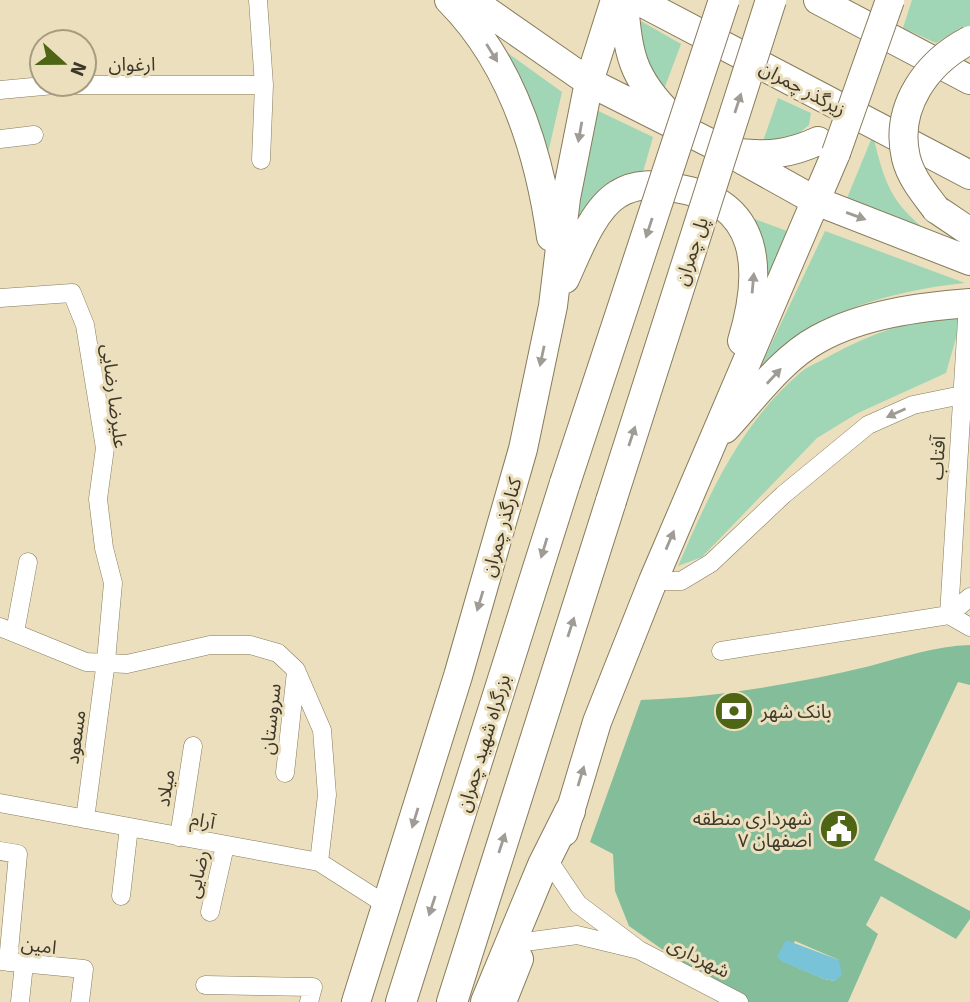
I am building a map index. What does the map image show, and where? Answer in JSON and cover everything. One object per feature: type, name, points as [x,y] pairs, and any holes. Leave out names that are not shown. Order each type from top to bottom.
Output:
[{"type":"highway","name":"بزرگراه شهید چمران","points":[[401,1002],[565,483],[724,0]]},
{"type":"highway","name":"پل چمران","points":[[452,1002],[771,0]]},
{"type":"highway","points":[[485,1002],[542,865],[570,811]]},
{"type":"main road","points":[[449,0],[472,23],[496,58],[537,157],[552,238],[553,306]]},
{"type":"main road","points":[[471,0],[589,82],[728,152],[816,201],[970,261]]},
{"type":"main road","name":"کنارگذر چمران","points":[[356,1002],[388,906],[519,462],[553,306],[566,198],[589,82],[614,43],[615,0]]},
{"type":"main road","points":[[624,0],[614,43],[654,100],[686,131]]},
{"type":"main road","name":"زیرگذر چمران","points":[[637,0],[970,175]]},
{"type":"main road","points":[[818,0],[970,80]]},
{"type":"main road","points":[[876,40],[877,0]]},
{"type":"main road","points":[[502,1002],[553,867],[597,722],[653,581],[816,201],[827,147],[863,78],[890,0]]},
{"type":"main road","points":[[970,40],[949,51],[925,74],[909,103],[906,157],[917,184],[936,209],[970,232]]},
{"type":"main road","points":[[728,152],[768,156],[827,147]]},
{"type":"main road","points":[[553,306],[588,229],[617,194],[645,184],[695,191],[730,210],[748,237],[755,278],[744,335],[712,444]]},
{"type":"main road","points":[[712,444],[785,364],[818,339],[862,322],[919,308],[969,303]]},
{"type":"main road","points":[[367,970],[372,1002]]},
{"type":"street","points":[[258,0],[264,85],[261,160]]},
{"type":"street","name":"ارغوان","points":[[0,90],[54,85],[264,85]]},
{"type":"street","points":[[0,139],[34,135]]},
{"type":"street","name":"علیرضا رضایی","points":[[0,298],[72,293],[85,325],[104,448],[98,499],[104,548],[113,583],[106,661]]},
{"type":"street","name":"آفتاب","points":[[949,615],[969,303]]},
{"type":"street","points":[[653,581],[681,581],[711,563],[783,495],[868,425],[913,405],[962,395]]},
{"type":"street","points":[[28,562],[7,629],[86,662],[127,664],[209,645],[250,645],[278,653],[296,670],[322,730],[327,795],[319,862]]},
{"type":"street","points":[[721,651],[949,615],[970,597]]},
{"type":"street","points":[[949,615],[970,627]]},
{"type":"street","name":"مسعود","points":[[85,819],[106,661]]},
{"type":"street","name":"سروستان","points":[[285,773],[296,670]]},
{"type":"street","name":"میلاد","points":[[179,837],[193,746]]},
{"type":"street","name":"آرام","points":[[0,803],[319,862],[388,906]]},
{"type":"street","points":[[121,896],[129,827]]},
{"type":"street","name":"رضایی","points":[[210,912],[225,846]]},
{"type":"street","points":[[0,851],[18,854],[10,963],[20,1002]]},
{"type":"street","name":"شهرداری","points":[[553,867],[578,904],[626,937],[639,950]]},
{"type":"street","name":"شهرداری","points":[[525,942],[577,935],[639,950],[735,1001]]},
{"type":"street","name":"امین","points":[[10,963],[84,969],[80,1002]]},
{"type":"street","points":[[205,985],[313,987],[309,1002]]},
{"type":"green space","points":[[912,0],[970,0],[970,27],[960,28],[936,43],[903,28]]},
{"type":"green space","points":[[639,20],[681,44],[663,92],[641,57]]},
{"type":"green space","points":[[498,46],[562,92],[546,162]]},
{"type":"green space","points":[[778,98],[811,113],[809,125],[794,137],[762,144]]},
{"type":"green space","points":[[592,108],[653,137],[643,172],[572,231]]},
{"type":"green space","points":[[873,135],[891,191],[906,212],[930,233],[845,203]]},
{"type":"green space","points":[[744,215],[787,231],[759,306]]},
{"type":"green space","points":[[825,231],[965,283],[895,295],[827,319],[788,344],[754,380]]},
{"type":"green space","points":[[964,310],[946,373],[858,413],[817,438],[702,557],[678,566],[714,487],[743,438],[779,393],[800,373],[844,348],[877,334]]},
{"type":"green space","points":[[970,645],[970,685],[958,682],[874,860],[970,911],[970,919],[956,939],[881,896],[866,925],[878,934],[848,1002],[744,1002],[717,988],[629,926],[615,891],[613,854],[590,842],[641,700],[728,693],[785,684]],"holes":[[[795,941],[839,960],[835,981],[782,961]]]},
{"type":"water","points":[[786,940],[839,960],[842,975],[835,981],[824,979],[781,961],[777,956]]},
{"type":"place","name":"بانک شهر","points":[[734,711]]},
{"type":"place","name":"شهرداری منطقه ۷ اصفهان","points":[[839,829]]}]
